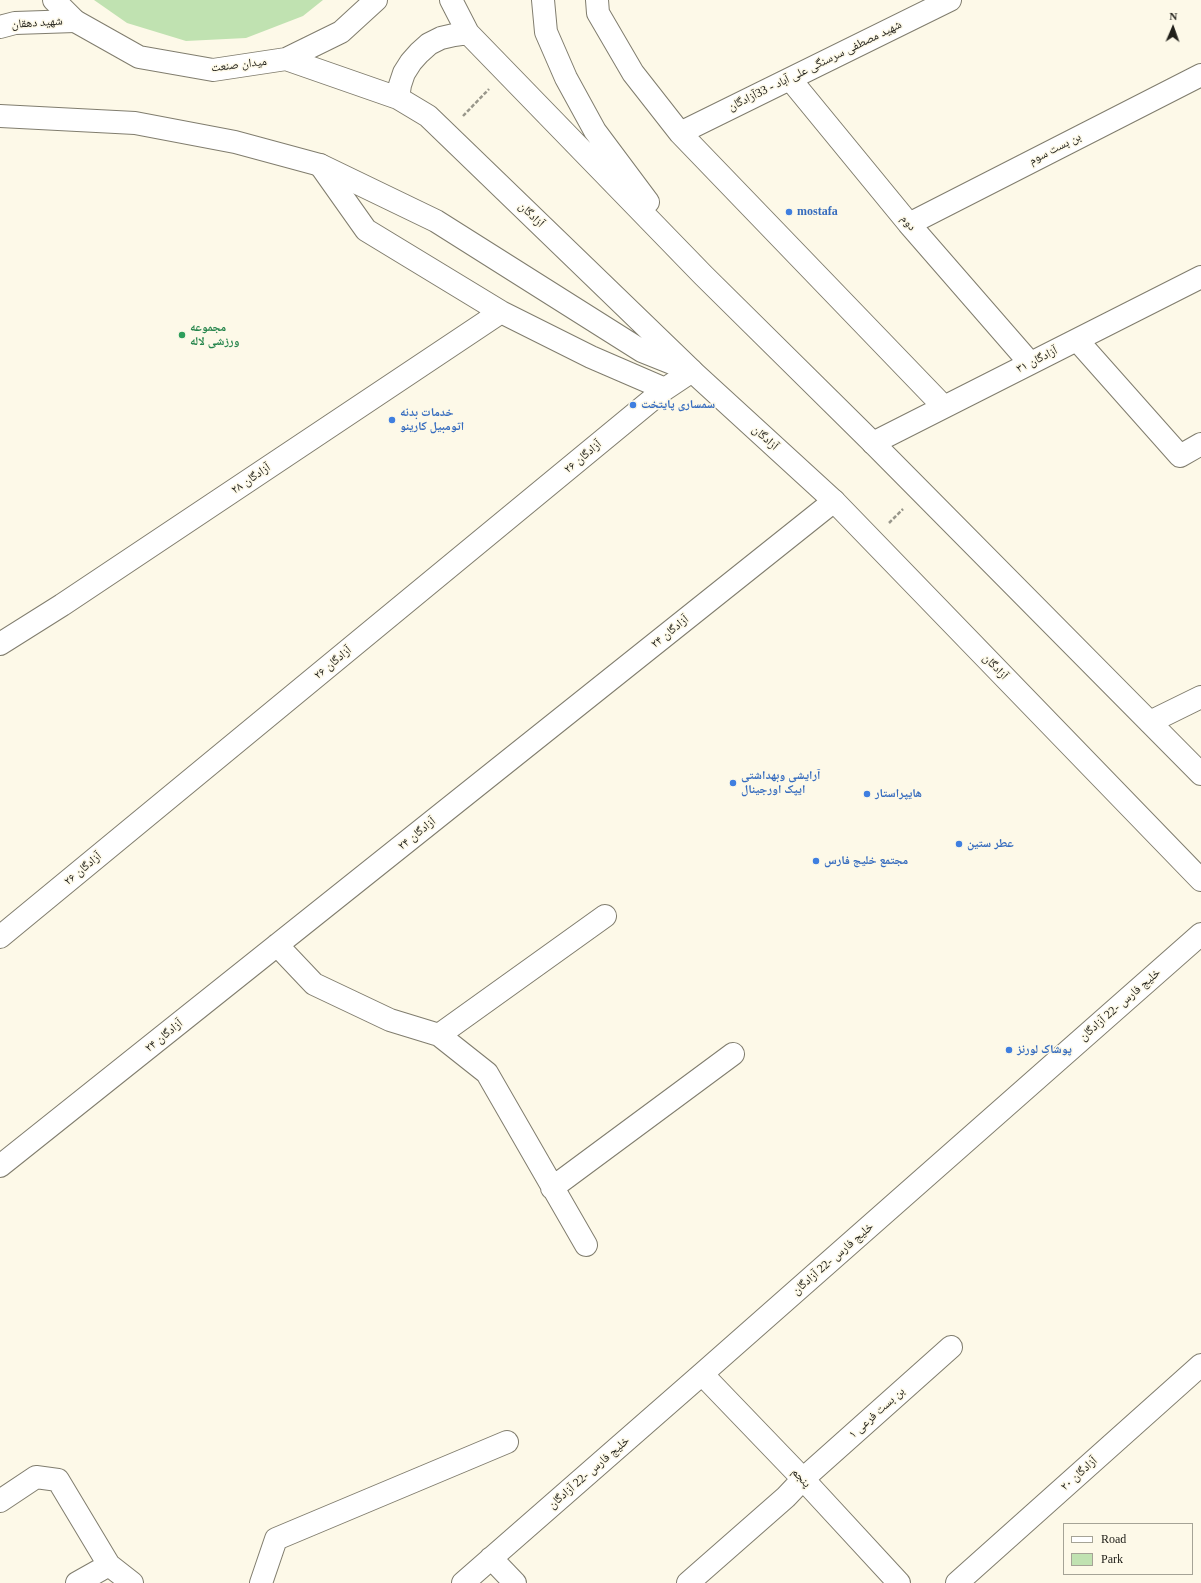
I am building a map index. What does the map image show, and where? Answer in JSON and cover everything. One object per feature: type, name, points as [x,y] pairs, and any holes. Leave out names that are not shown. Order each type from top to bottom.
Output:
[{"type":"street","name":"میدان صنعت","points":[[54,0],[75,21],[140,57],[213,70],[286,59],[341,32],[376,0]]},
{"type":"street","points":[[451,0],[468,33],[703,275],[874,443],[1201,774]]},
{"type":"street","points":[[543,0],[546,32],[566,78],[595,131],[703,275]]},
{"type":"street","points":[[597,0],[598,13],[633,73],[680,133],[944,407]]},
{"type":"street","name":"شهید مصطفی سرسنگی علی آباد - 33آزادگان","points":[[680,133],[950,0]]},
{"type":"street","name":"شهید دهقان","points":[[0,27],[15,23],[75,21]]},
{"type":"street","points":[[398,98],[404,73],[419,53],[429,44],[442,38],[468,33]]},
{"type":"street","name":"آزادگان","points":[[286,59],[398,98],[428,116],[692,371],[834,501],[1201,880]]},
{"type":"street","name":"بن بست سوم","points":[[909,224],[1201,75]]},
{"type":"street","name":"دوم","points":[[790,79],[909,224],[1030,364]]},
{"type":"street","points":[[0,116],[135,123],[235,142],[320,165],[436,221],[642,351],[692,371]]},
{"type":"street","points":[[320,165],[366,230],[501,312],[591,357],[665,388]]},
{"type":"street","name":"۳۱ آزادگان","points":[[874,443],[1201,277]]},
{"type":"street","name":"۲۸ آزادگان","points":[[0,644],[68,601],[501,312]]},
{"type":"street","points":[[1077,340],[1180,456],[1201,444]]},
{"type":"street","name":"۲۶ آزادگان","points":[[0,937],[665,388],[692,371]]},
{"type":"street","name":"۲۴ آزادگان","points":[[0,1166],[834,501]]},
{"type":"street","points":[[1150,722],[1201,697]]},
{"type":"street","points":[[439,1035],[606,916]]},
{"type":"street","name":"خلیج فارس -22 آزادگان","points":[[463,1583],[1201,934]]},
{"type":"street","points":[[277,945],[314,984],[390,1020],[439,1035],[487,1073],[586,1245]]},
{"type":"street","points":[[552,1188],[733,1054]]},
{"type":"street","name":"بن بست فرعی ۱","points":[[688,1583],[786,1497],[803,1479],[951,1347]]},
{"type":"street","name":"۲۰ آزادگان","points":[[957,1583],[1201,1365]]},
{"type":"street","name":"پنجم","points":[[702,1374],[803,1479],[899,1583]]},
{"type":"street","points":[[261,1583],[276,1539],[507,1442]]},
{"type":"street","points":[[0,1501],[36,1477],[58,1480],[110,1565],[132,1583]]},
{"type":"street","points":[[491,1558],[515,1583]]},
{"type":"street","points":[[77,1583],[110,1565]]},
{"type":"path","points":[[872,540],[921,491]]},
{"type":"green space","points":[[94,0],[323,0],[303,16],[246,38],[186,41],[127,23]]},
{"type":"place","name":"mostafa","points":[[789,212]]},
{"type":"place","name":"مجموعه ورزشی لاله","points":[[182,335]]},
{"type":"place","name":"سمساری پایتخت","points":[[633,405]]},
{"type":"place","name":"خدمات بدنه اتومبیل کارینو","points":[[392,420]]},
{"type":"place","name":"آرایشی وبهداشتی ایپک اورجینال","points":[[733,783]]},
{"type":"place","name":"هایپراستار","points":[[867,794]]},
{"type":"place","name":"عطر ستین","points":[[959,844]]},
{"type":"place","name":"مجتمع خلیج فارس","points":[[816,861]]},
{"type":"place","name":"پوشاک لورنز","points":[[1009,1050]]}]
